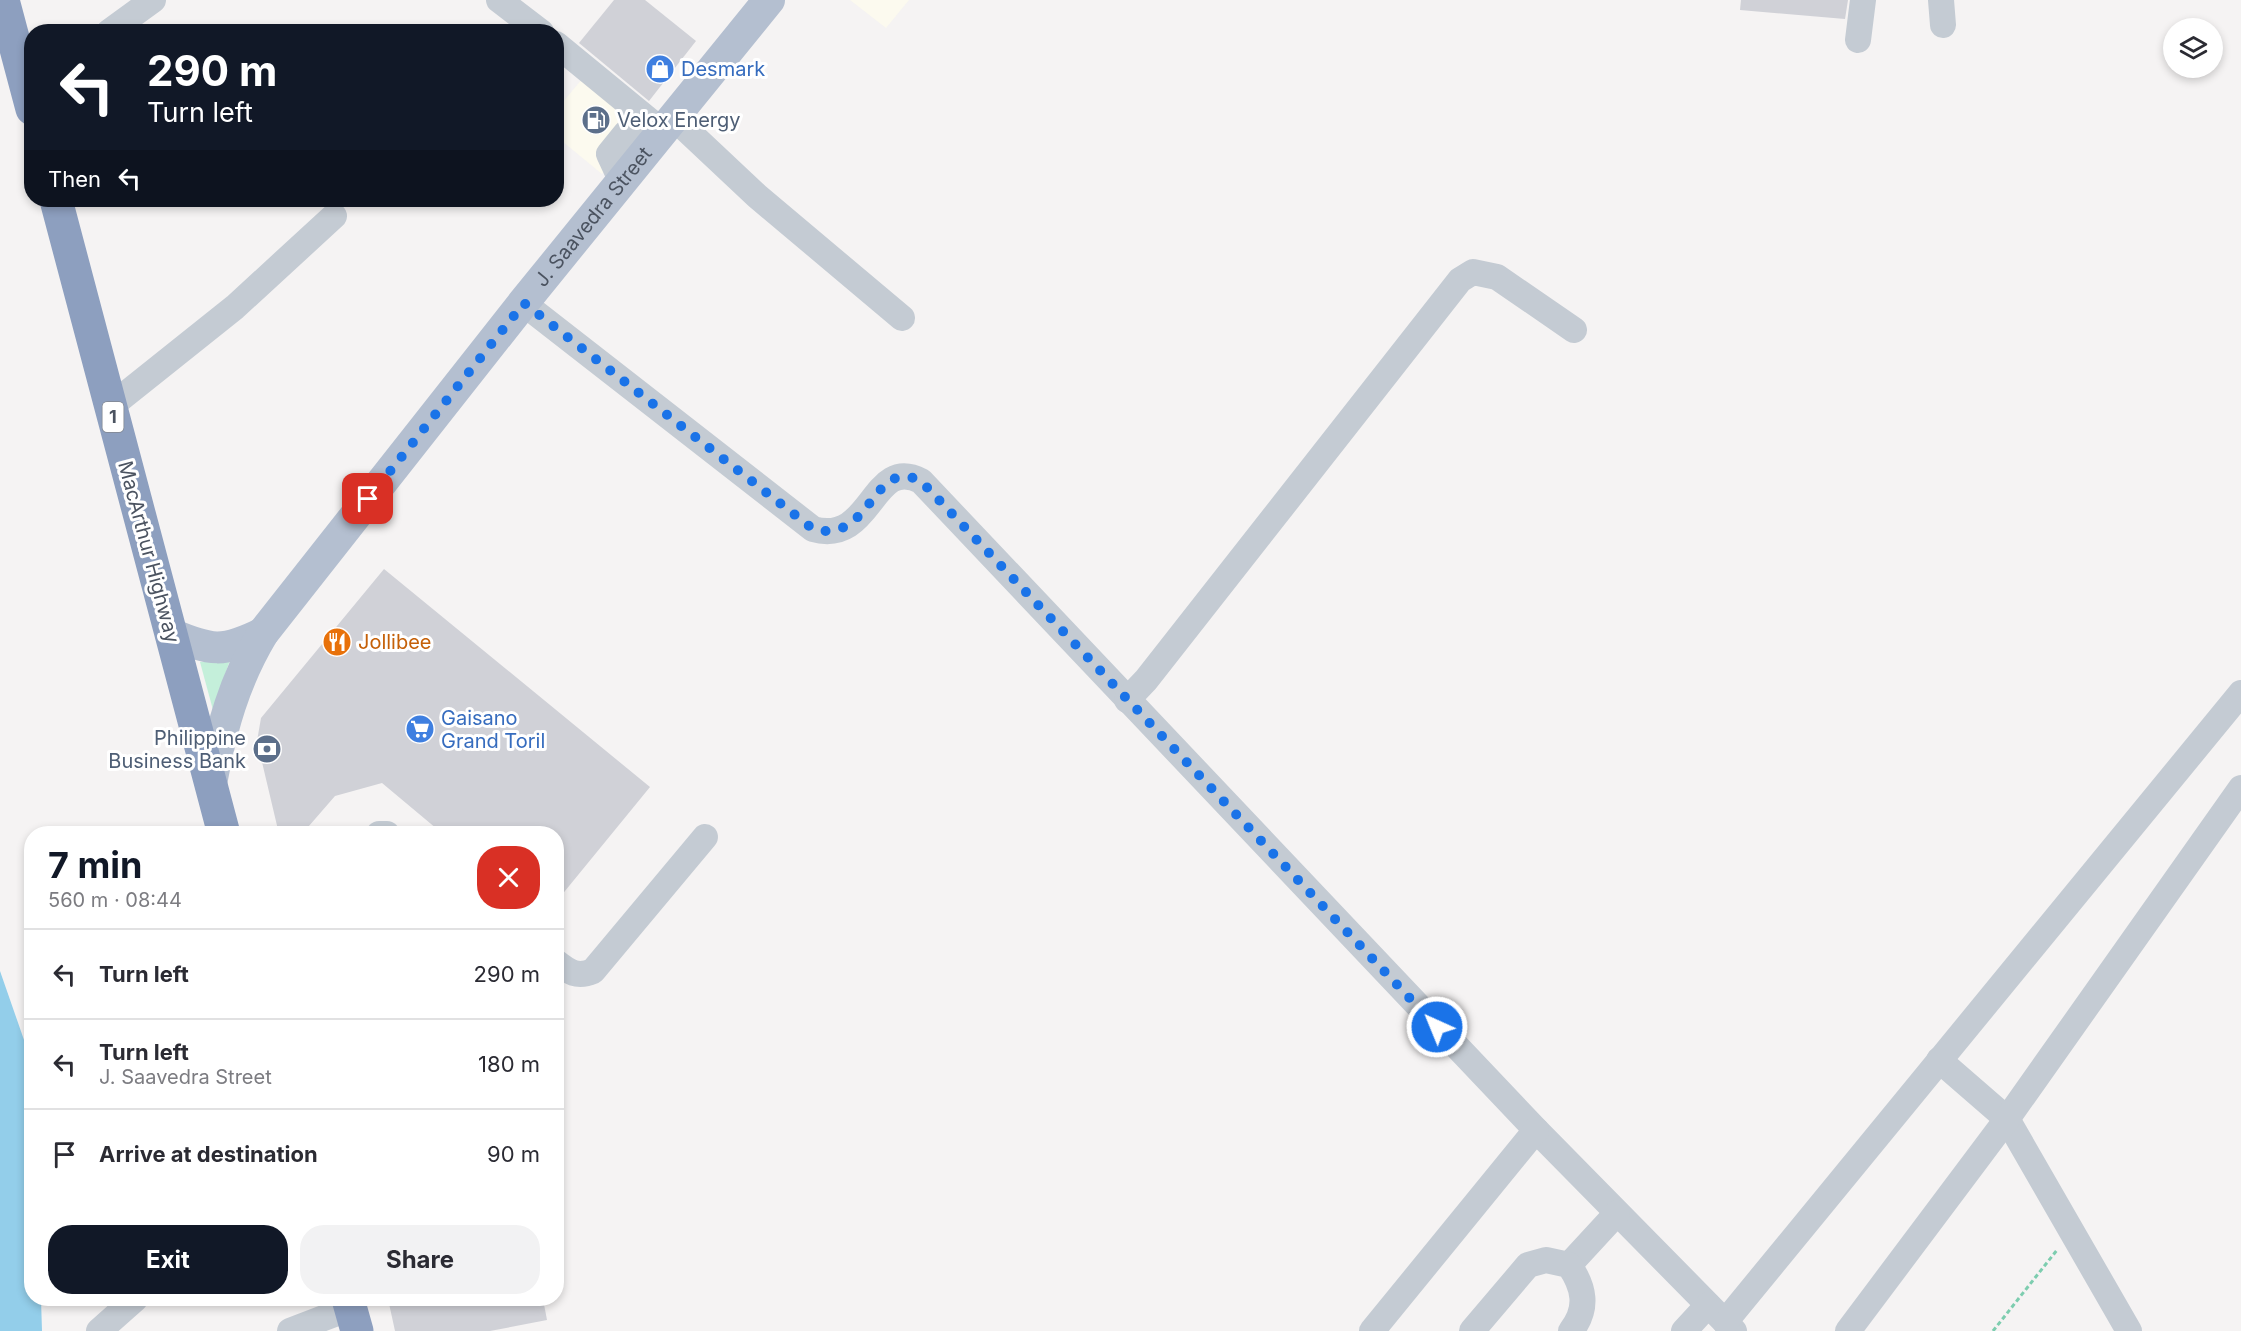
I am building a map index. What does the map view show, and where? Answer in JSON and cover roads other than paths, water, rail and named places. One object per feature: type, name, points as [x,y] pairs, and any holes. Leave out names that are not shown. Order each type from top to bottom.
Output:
[{"type":"highway","points":[[3,0],[24,66]]},
{"type":"highway","name":"MacArthur Highway","points":[[58,207],[222,826]]},
{"type":"main road","name":"J. Saavedra Street","points":[[211,784],[228,705],[242,672],[263,633],[524,303],[769,0]]},
{"type":"main road","name":"J. Saavedra Street","points":[[171,634],[213,649],[232,647],[263,633]]},
{"type":"street","points":[[120,24],[153,0]]},
{"type":"street","points":[[499,0],[530,24]]},
{"type":"street","points":[[1858,40],[1863,0]]},
{"type":"street","points":[[1941,0],[1943,25]]},
{"type":"street","points":[[564,50],[665,129],[757,196],[902,318]]},
{"type":"street","points":[[111,406],[235,307],[334,216]]},
{"type":"street","points":[[1127,700],[1146,680],[1460,280],[1473,272],[1497,277],[1574,330]]},
{"type":"street","points":[[524,303],[813,529],[826,533],[840,531],[853,522],[888,481],[900,476],[911,476],[921,481],[1536,1130],[1723,1319]]},
{"type":"street","points":[[1684,1331],[1723,1319],[2241,693]]},
{"type":"street","points":[[1848,1331],[2007,1119],[2241,788]]},
{"type":"street","points":[[564,967],[575,975],[583,975],[593,970],[705,837]]},
{"type":"street","points":[[1939,1060],[2007,1119],[2128,1331]]},
{"type":"street","points":[[1372,1331],[1536,1130]]},
{"type":"street","points":[[1569,1265],[1617,1213]]},
{"type":"street","points":[[1472,1331],[1528,1265],[1546,1260],[1569,1265],[1581,1282],[1584,1305],[1571,1331]]},
{"type":"street","points":[[99,1331],[127,1306]]},
{"type":"street","points":[[290,1331],[352,1313]]},
{"type":"water","points":[[0,971],[24,1040],[24,1306],[41,1306],[42,1331],[0,1331]]},
{"type":"place","name":"Desmark","points":[[660,69]]},
{"type":"place","name":"Velox Energy","points":[[596,120]]},
{"type":"place","name":"Jollibee","points":[[337,642]]},
{"type":"place","name":"Gaisano Grand Toril","points":[[420,729]]},
{"type":"place","name":"Philippine Business Bank","points":[[267,749]]}]
